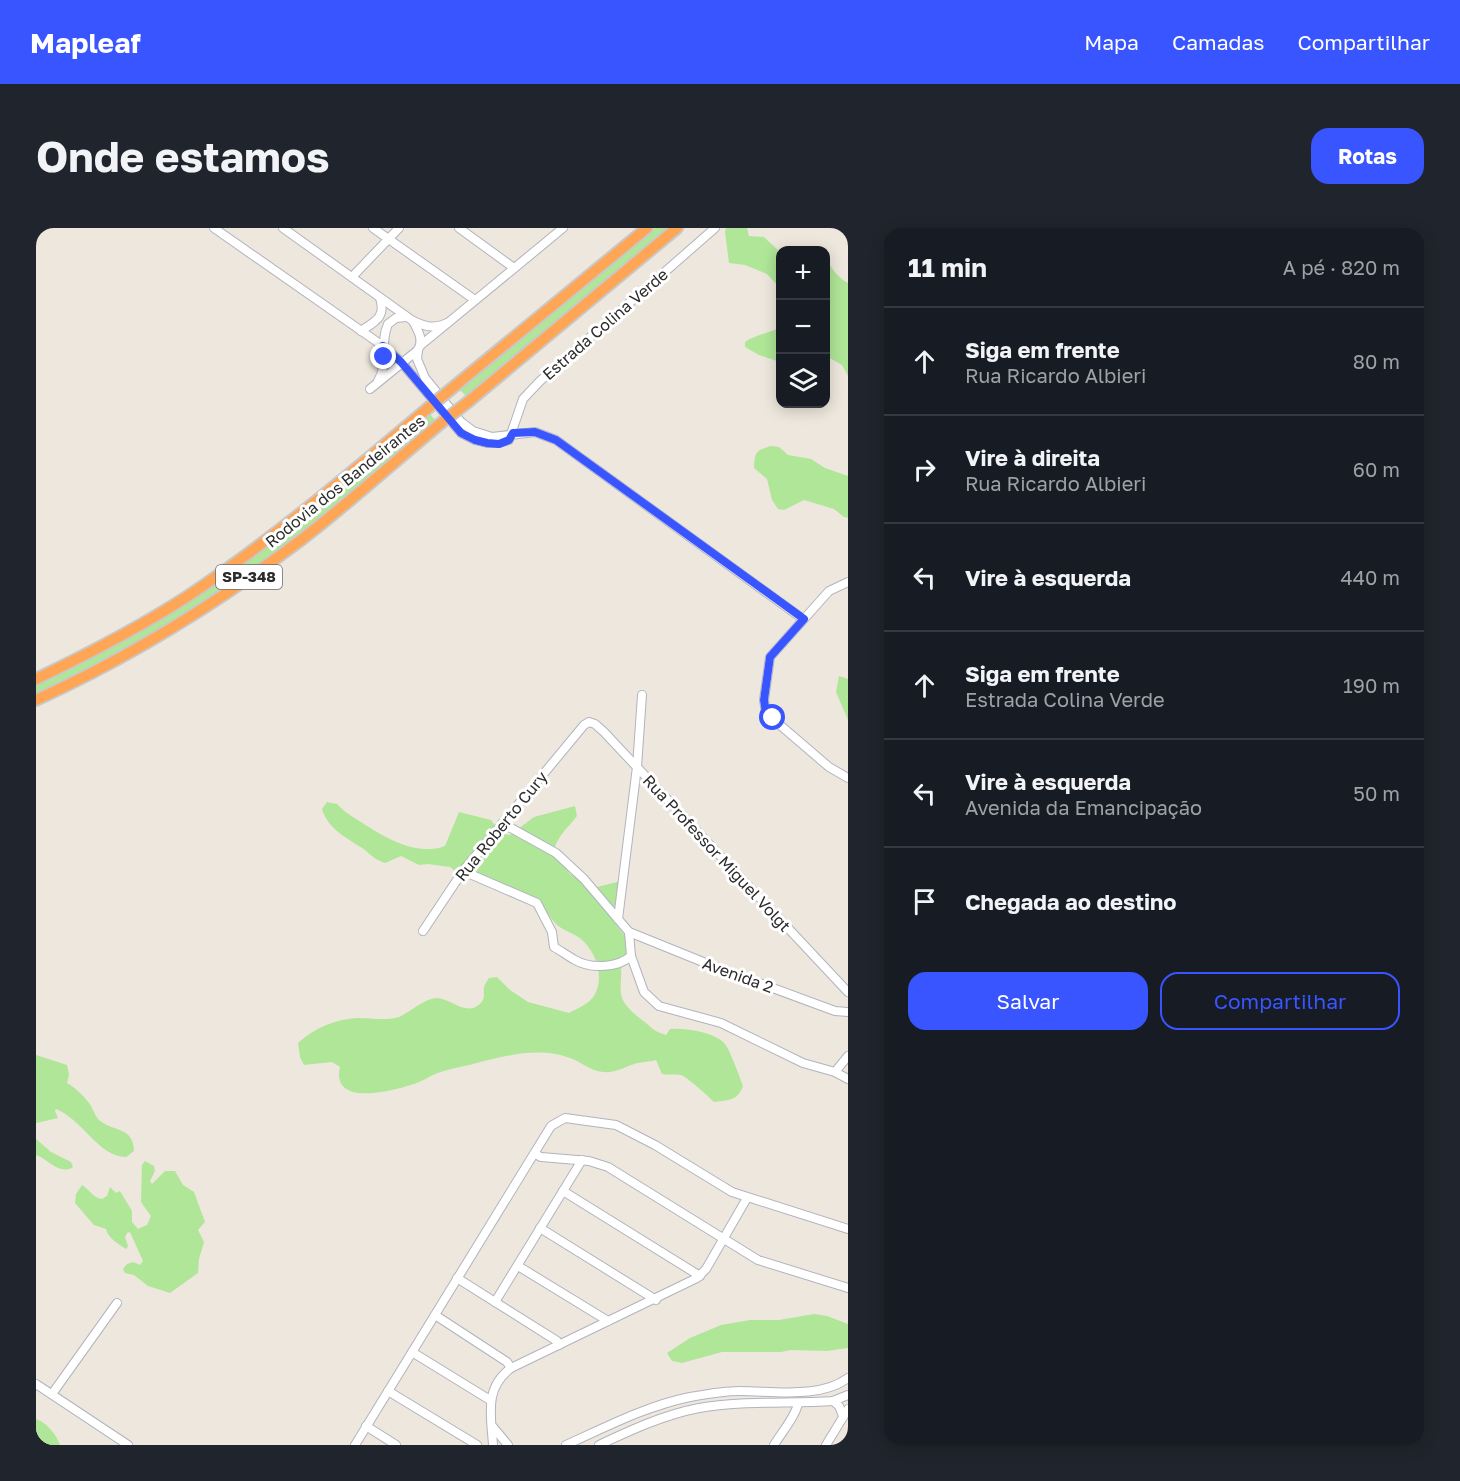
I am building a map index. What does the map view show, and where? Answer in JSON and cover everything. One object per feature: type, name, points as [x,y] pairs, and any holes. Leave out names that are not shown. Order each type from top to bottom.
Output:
[{"type":"highway","name":"Rodovia dos Bandeirantes","points":[[36,679],[128,632],[187,596],[293,520],[647,228]]},
{"type":"highway","name":"Rodovia dos Bandeirantes","points":[[36,700],[142,645],[193,615],[302,539],[677,228]]},
{"type":"street","points":[[214,228],[383,346],[401,362],[461,433],[475,440],[493,444],[509,440],[513,433]]},
{"type":"street","points":[[283,228],[409,319],[428,328],[447,323]]},
{"type":"street","points":[[374,228],[475,300]]},
{"type":"street","points":[[352,277],[399,228]]},
{"type":"street","points":[[459,228],[514,268]]},
{"type":"street","name":"Estrada Colina Verde","points":[[513,433],[523,399],[540,381],[715,228]]},
{"type":"street","points":[[370,389],[392,373],[401,362],[557,230]]},
{"type":"street","points":[[361,331],[381,316],[383,308],[380,297]]},
{"type":"street","points":[[378,383],[385,364],[383,346],[388,324],[396,318],[409,319]]},
{"type":"street","points":[[409,319],[419,333],[417,359],[425,378],[461,422],[473,431],[486,436],[535,432],[556,440],[804,619]]},
{"type":"street","points":[[848,582],[829,591],[770,657],[764,700],[766,713],[830,767],[848,778]]},
{"type":"street","points":[[618,919],[637,767],[642,694]]},
{"type":"street","name":"Rua Professor Miguel Volgt","points":[[584,725],[589,722],[595,724],[848,992]]},
{"type":"street","name":"Rua Roberto Cury","points":[[423,931],[463,871],[584,725]]},
{"type":"street","points":[[502,823],[556,853],[584,879],[630,932],[631,956],[644,992],[659,1006],[721,1023],[803,1063],[835,1072],[848,1079]]},
{"type":"street","points":[[463,871],[537,903],[552,932],[554,947],[577,962],[607,966],[622,964],[631,956]]},
{"type":"street","name":"Avenida 2","points":[[630,932],[790,995],[835,1011],[848,1012]]},
{"type":"street","points":[[835,1072],[848,1056]]},
{"type":"street","points":[[355,1445],[551,1126],[559,1120],[565,1118],[609,1123],[655,1145],[699,1174],[732,1192],[848,1229]]},
{"type":"street","points":[[534,1155],[582,1160],[614,1170],[758,1260],[848,1288]]},
{"type":"street","points":[[495,1302],[582,1160]]},
{"type":"street","points":[[563,1191],[700,1276]]},
{"type":"street","points":[[388,1390],[475,1443],[492,1442],[490,1400],[499,1379],[512,1368],[656,1300],[700,1276],[747,1198]]},
{"type":"street","points":[[540,1228],[656,1300]]},
{"type":"street","points":[[518,1266],[608,1321]]},
{"type":"street","points":[[457,1278],[557,1341],[559,1345]]},
{"type":"street","points":[[52,1394],[117,1303]]},
{"type":"street","points":[[435,1315],[507,1362],[512,1368]]},
{"type":"street","points":[[412,1352],[490,1400]]},
{"type":"street","points":[[566,1445],[639,1413],[676,1400],[725,1392],[817,1391],[833,1387],[848,1378]]},
{"type":"street","points":[[36,1384],[128,1445]]},
{"type":"street","points":[[598,1445],[646,1424],[690,1410],[724,1405],[833,1401],[848,1395]]},
{"type":"street","points":[[833,1401],[839,1406],[843,1416]]},
{"type":"street","points":[[782,1404],[789,1420]]},
{"type":"street","points":[[774,1445],[799,1407],[798,1404]]},
{"type":"street","points":[[826,1445],[848,1409]]},
{"type":"street","points":[[366,1426],[396,1445]]},
{"type":"street","points":[[492,1426],[508,1445]]},
{"type":"green space","points":[[655,228],[669,228],[466,396],[460,390]]},
{"type":"green space","points":[[726,228],[747,228],[749,236],[764,237],[776,248],[776,284],[767,274],[745,265],[729,263]]},
{"type":"green space","points":[[830,264],[848,283],[848,376],[842,365],[830,358]]},
{"type":"green space","points":[[776,329],[776,361],[745,347],[745,342]]},
{"type":"green space","points":[[430,414],[435,420],[318,519],[244,574],[194,608],[142,639],[36,695],[36,685],[147,626],[252,557]]},
{"type":"green space","points":[[771,446],[779,447],[788,455],[811,459],[825,468],[848,476],[848,518],[834,509],[804,500],[784,510],[778,509],[772,500],[767,479],[754,468],[757,453]]},
{"type":"green space","points":[[839,676],[848,679],[848,720],[836,692]]},
{"type":"green space","points":[[327,802],[337,804],[344,811],[395,841],[425,849],[445,846],[459,812],[491,820],[501,834],[510,835],[534,817],[575,806],[577,816],[559,838],[553,854],[570,874],[593,888],[621,881],[613,917],[627,938],[633,954],[621,960],[621,994],[626,1005],[652,1029],[666,1035],[670,1029],[683,1029],[706,1033],[719,1039],[726,1046],[734,1063],[743,1086],[741,1091],[732,1099],[714,1102],[684,1076],[662,1074],[656,1060],[603,1072],[570,1058],[548,1053],[525,1053],[491,1059],[441,1072],[397,1089],[368,1093],[345,1088],[340,1080],[340,1067],[332,1062],[304,1065],[298,1043],[311,1033],[333,1022],[357,1018],[399,1017],[426,1001],[436,998],[469,1009],[483,1000],[484,987],[489,978],[497,977],[510,990],[528,1002],[569,1013],[591,1000],[598,987],[599,979],[597,964],[586,944],[557,925],[538,898],[528,897],[521,891],[456,872],[450,867],[419,865],[401,856],[385,863],[382,862],[346,838],[329,823],[322,809]]},
{"type":"green space","points":[[36,1055],[67,1065],[69,1075],[67,1083],[86,1099],[98,1119],[130,1137],[134,1151],[126,1157],[107,1151],[74,1121],[56,1109],[58,1118],[36,1123]]},
{"type":"green space","points":[[36,1139],[51,1152],[71,1162],[73,1167],[59,1168],[36,1155]]},
{"type":"green space","points":[[145,1161],[154,1166],[155,1171],[150,1181],[152,1184],[165,1171],[175,1171],[183,1185],[194,1192],[205,1222],[198,1230],[204,1242],[198,1273],[170,1293],[148,1286],[134,1275],[125,1273],[123,1269],[127,1264],[133,1262],[140,1265],[143,1261],[130,1232],[125,1237],[128,1246],[126,1249],[111,1238],[106,1229],[94,1225],[75,1203],[76,1194],[82,1185],[102,1199],[107,1196],[110,1187],[116,1193],[120,1191],[132,1211],[132,1222],[138,1229],[147,1225],[151,1216],[141,1202],[142,1165]]},
{"type":"green space","points":[[814,1314],[848,1324],[848,1348],[827,1351],[722,1352],[682,1363],[672,1361],[667,1353],[690,1338],[721,1325],[750,1320],[779,1320]]},
{"type":"green space","points":[[36,1419],[51,1429],[60,1445],[36,1445]]},
{"type":"route","points":[[384,357],[383,346],[401,362],[456,430],[475,440],[493,444],[509,440],[513,433],[535,432],[556,440],[804,619],[770,657],[764,700],[766,713],[773,718]]}]
